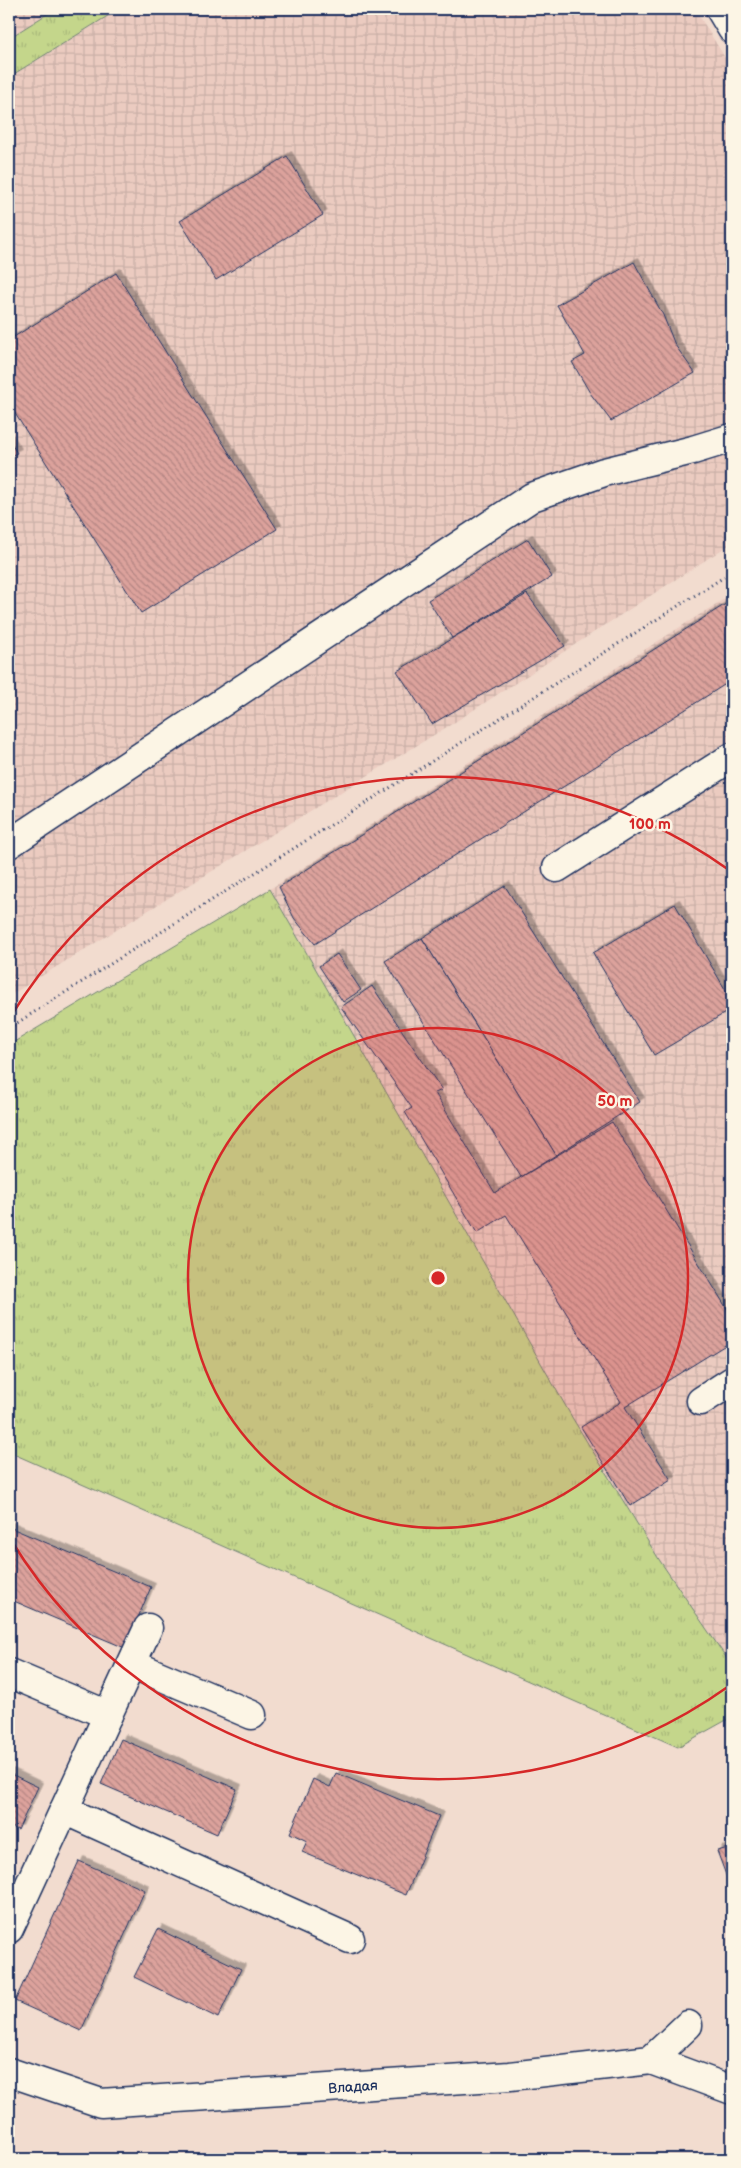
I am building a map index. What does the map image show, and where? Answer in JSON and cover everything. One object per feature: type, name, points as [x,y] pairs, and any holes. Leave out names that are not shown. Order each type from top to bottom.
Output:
[{"type":"street","points":[[720,9],[732,29]]},
{"type":"street","points":[[9,844],[532,497],[604,472],[693,450],[732,438]]},
{"type":"street","points":[[557,868],[732,757]]},
{"type":"street","points":[[701,1401],[732,1381]]},
{"type":"street","points":[[9,1929],[148,1628]]},
{"type":"street","points":[[132,1664],[252,1716]]},
{"type":"street","points":[[9,1672],[108,1716]]},
{"type":"street","points":[[64,1810],[350,1939]]},
{"type":"street","points":[[688,2025],[651,2060],[732,2090]]},
{"type":"street","name":"Владая","points":[[9,2072],[101,2103],[510,2076],[651,2060]]},
{"type":"path","points":[[9,1028],[732,572]]},
{"type":"shaded area","points":[[9,9],[55,9],[9,38]]},
{"type":"shaded area","points":[[119,9],[695,9],[732,69],[732,543],[455,722],[9,996],[9,77]]},
{"type":"shaded area","points":[[732,594],[732,1666],[660,1561],[573,1419],[270,889]]},
{"type":"green space","points":[[55,9],[119,9],[9,77],[9,38]]},
{"type":"green space","points":[[270,889],[573,1419],[660,1561],[732,1666],[732,1717],[678,1747],[9,1452],[9,1045]]},
{"type":"building","points":[[287,156],[323,215],[216,280],[180,221]]},
{"type":"building","points":[[634,262],[663,315],[675,345],[695,373],[611,421],[590,393],[572,362],[585,355],[557,305]]},
{"type":"building","points":[[116,273],[277,529],[141,613],[9,404],[9,340]]},
{"type":"building","points":[[9,440],[17,453],[9,457]]},
{"type":"building","points":[[528,539],[552,577],[452,638],[428,600]]},
{"type":"building","points":[[527,594],[565,646],[432,724],[397,671]]},
{"type":"building","points":[[732,600],[732,680],[315,944],[294,918],[279,887]]},
{"type":"building","points":[[505,886],[640,1102],[556,1155],[422,938]]},
{"type":"building","points":[[675,904],[732,1001],[732,1009],[654,1055],[593,953]]},
{"type":"building","points":[[422,938],[556,1155],[521,1177],[385,961]]},
{"type":"building","points":[[337,954],[361,990],[343,1002],[319,966]]},
{"type":"building","points":[[372,986],[442,1090],[435,1093],[495,1193],[612,1122],[732,1317],[732,1341],[625,1407],[671,1480],[630,1506],[581,1427],[621,1402],[506,1215],[477,1233],[405,1112],[412,1108],[341,1007]]},
{"type":"building","points":[[9,1527],[151,1587],[125,1648],[9,1599]]},
{"type":"building","points":[[121,1739],[237,1789],[217,1834],[101,1784]]},
{"type":"building","points":[[9,1773],[38,1787],[18,1830],[9,1826]]},
{"type":"building","points":[[336,1773],[439,1816],[406,1895],[302,1852],[307,1841],[290,1833],[313,1779],[330,1787]]},
{"type":"building","points":[[732,1847],[732,1891],[717,1851]]},
{"type":"building","points":[[79,1861],[145,1890],[81,2031],[15,2001]]},
{"type":"building","points":[[158,1929],[241,1969],[218,2018],[134,1977]]}]
